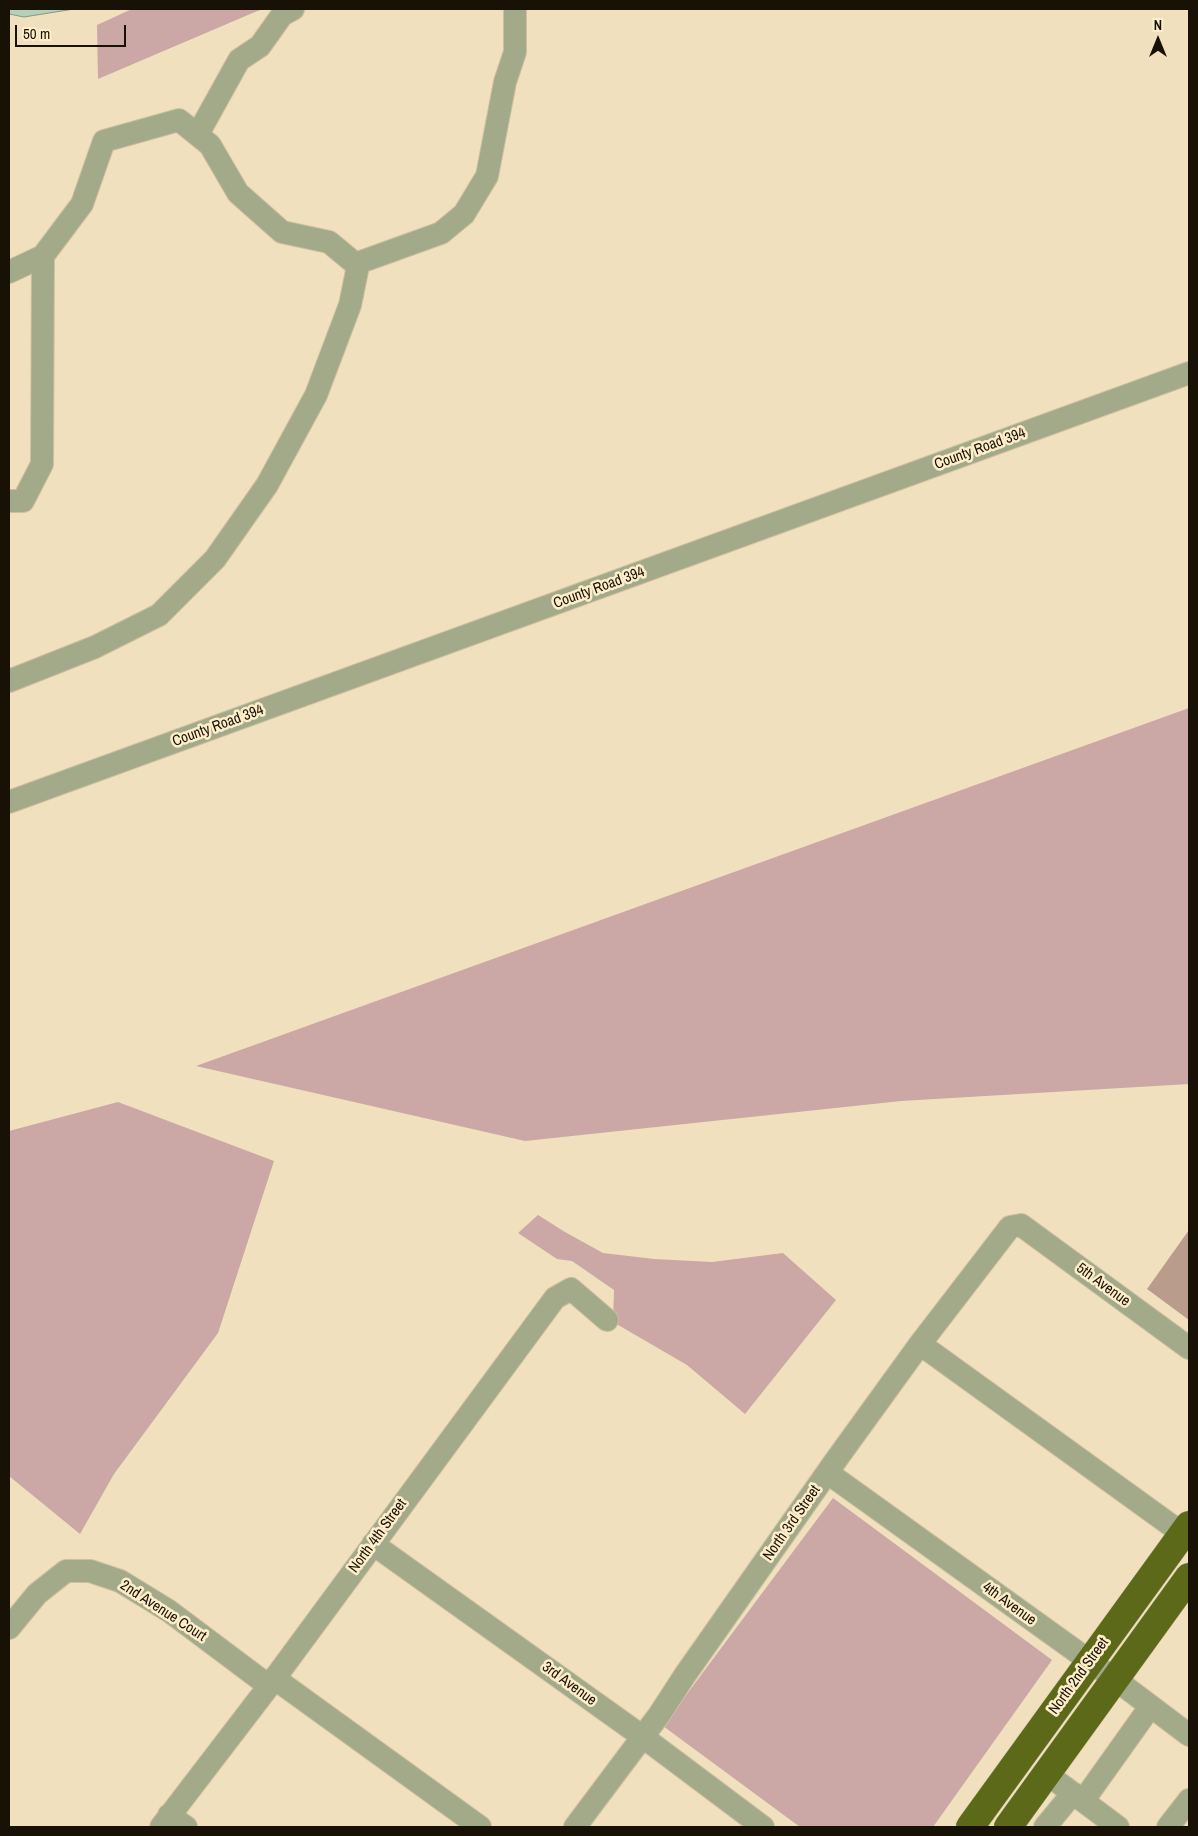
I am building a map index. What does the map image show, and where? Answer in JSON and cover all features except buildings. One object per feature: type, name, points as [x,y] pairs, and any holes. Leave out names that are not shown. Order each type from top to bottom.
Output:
[{"type":"highway","name":"North 2nd Street","points":[[970,1827],[1088,1662],[1186,1530]]},
{"type":"highway","points":[[1008,1827],[1189,1577]]},
{"type":"street","points":[[198,134],[238,60],[260,46],[282,16],[293,9]]},
{"type":"street","points":[[355,264],[441,232],[464,214],[488,176],[505,82],[515,52],[515,9]]},
{"type":"street","points":[[9,272],[43,256],[82,204],[104,141],[179,120],[210,145],[238,192],[282,232],[329,242],[358,266],[350,305],[316,395],[268,485],[215,559],[159,615],[95,647],[9,681]]},
{"type":"street","points":[[9,501],[24,501],[42,464],[43,256]]},
{"type":"street","name":"County Road 394","points":[[9,802],[1189,373]]},
{"type":"street","name":"North 3rd Street","points":[[575,1827],[643,1737],[920,1344],[1007,1230],[1016,1225]]},
{"type":"street","name":"5th Avenue","points":[[1016,1225],[1021,1225],[1189,1348]]},
{"type":"street","name":"North 4th Street","points":[[172,1823],[272,1682],[555,1298],[572,1288],[607,1320]]},
{"type":"street","points":[[920,1344],[1186,1530]]},
{"type":"street","name":"4th Avenue","points":[[828,1473],[1088,1662],[1116,1680],[1189,1735]]},
{"type":"street","name":"3rd Avenue","points":[[373,1544],[643,1737],[763,1827]]},
{"type":"street","name":"2nd Avenue Court","points":[[9,1628],[37,1594],[66,1571],[90,1571],[120,1581],[169,1611],[480,1827]]},
{"type":"street","points":[[1045,1827],[1078,1797],[1150,1707]]},
{"type":"street","points":[[1047,1774],[1118,1827]]},
{"type":"street","points":[[1168,1827],[1189,1800]]},
{"type":"shaded area","points":[[9,9],[74,9],[24,17],[9,14]]},
{"type":"shaded area","points":[[132,9],[262,9],[98,79],[97,25]]},
{"type":"shaded area","points":[[1189,708],[1189,1084],[901,1101],[525,1141],[196,1066]]},
{"type":"shaded area","points":[[118,1102],[274,1161],[218,1333],[114,1474],[80,1534],[9,1476],[9,1131]]},
{"type":"shaded area","points":[[538,1215],[603,1253],[654,1259],[712,1262],[783,1253],[836,1300],[745,1414],[687,1365],[613,1322],[614,1290],[572,1261],[557,1259],[518,1233]]},
{"type":"shaded area","points":[[833,1498],[1052,1660],[933,1827],[800,1827],[663,1726]]}]
